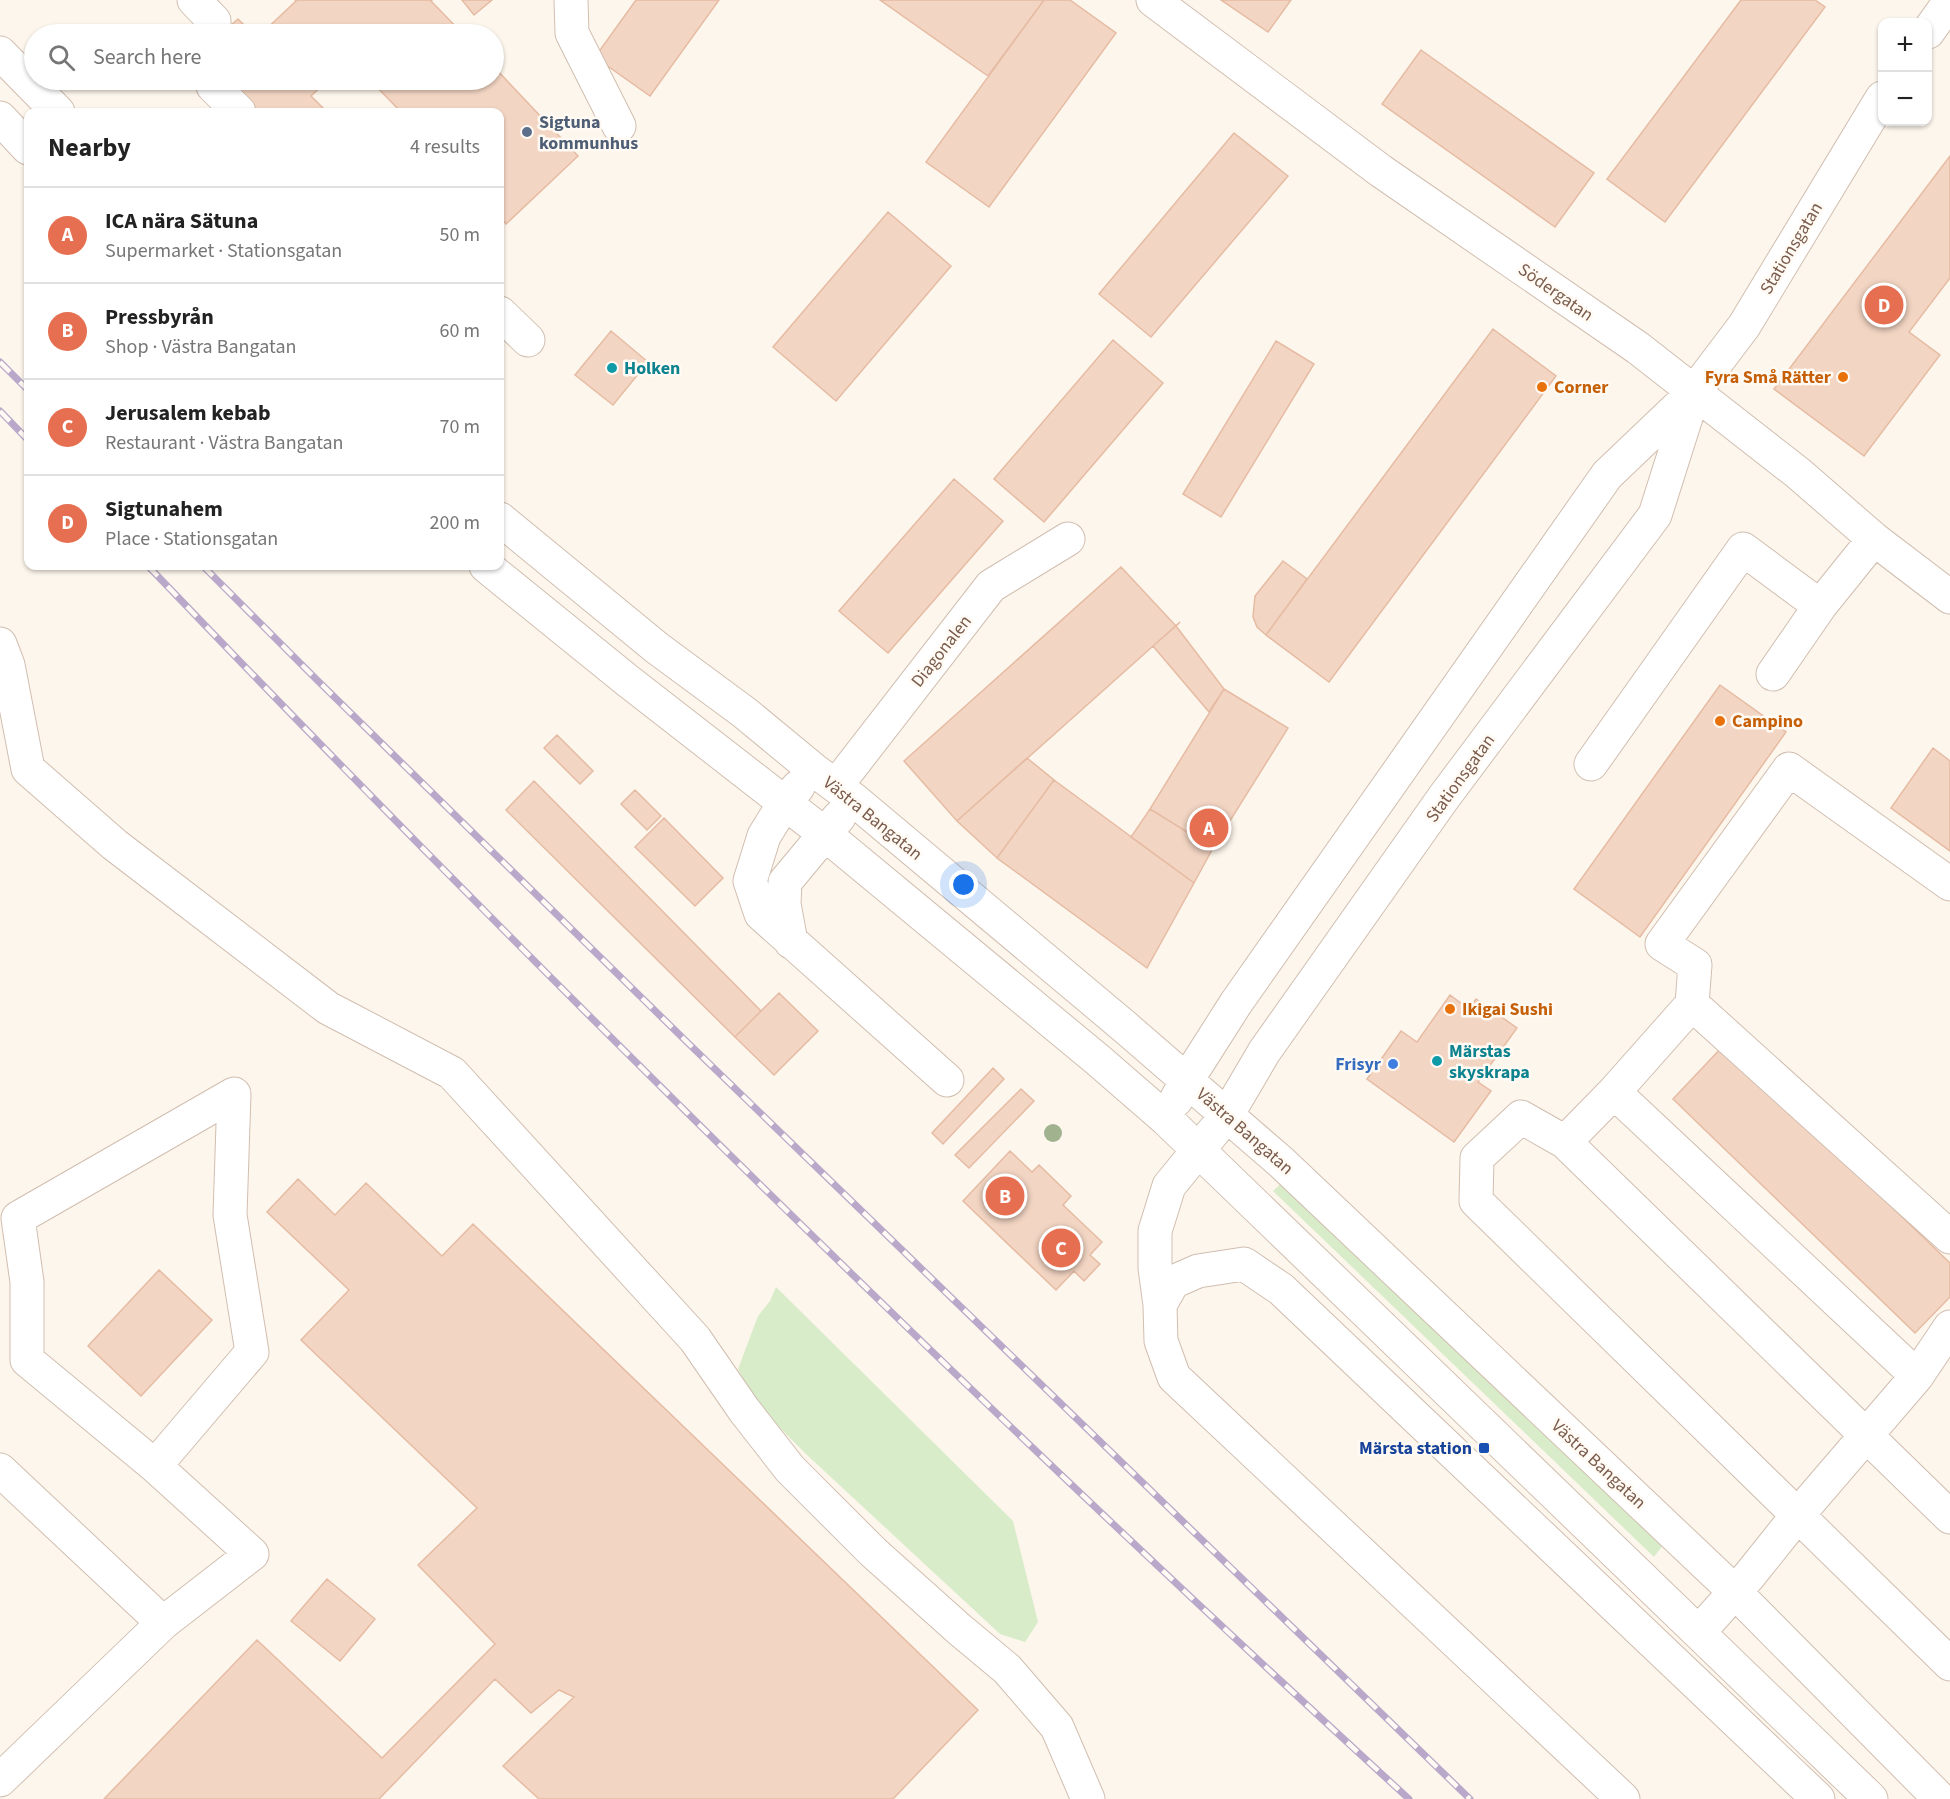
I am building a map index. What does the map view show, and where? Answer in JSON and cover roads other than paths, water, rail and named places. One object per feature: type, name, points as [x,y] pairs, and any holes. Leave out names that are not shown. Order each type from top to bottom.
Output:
[{"type":"street","points":[[194,0],[214,21],[214,24]]},
{"type":"street","points":[[572,0],[572,33],[619,126]]},
{"type":"street","name":"Södergatan","points":[[1153,0],[1381,171],[1638,348],[1798,474],[1874,539],[1950,597]]},
{"type":"street","points":[[1932,26],[1950,1]]},
{"type":"street","points":[[0,53],[24,77]]},
{"type":"street","points":[[36,90],[54,108]]},
{"type":"street","points":[[217,90],[235,108]]},
{"type":"street","name":"Stationsgatan","points":[[1166,1119],[1187,1080],[1236,1003],[1607,475],[1694,392],[1744,326],[1878,106]]},
{"type":"street","points":[[0,118],[24,144]]},
{"type":"street","points":[[504,317],[528,340]]},
{"type":"street","name":"Stationsgatan","points":[[1623,1799],[1174,1377],[1161,1341],[1160,1305],[1155,1268],[1155,1231],[1169,1186],[1227,1115],[1264,1052],[1444,797],[1655,515],[1694,392]]},
{"type":"street","name":"Västra Bangatan","points":[[504,522],[657,648],[745,712],[834,785],[1187,1080],[1281,1162],[1734,1592],[1940,1799]]},
{"type":"street","name":"Diagonalen","points":[[834,785],[991,586],[1068,539]]},
{"type":"street","points":[[1773,674],[1820,606],[1874,539]]},
{"type":"street","points":[[1591,764],[1743,549],[1820,606]]},
{"type":"street","points":[[491,570],[628,681],[826,835],[1166,1119],[1699,1632],[1856,1794],[1889,1749]]},
{"type":"street","points":[[0,644],[8,665],[28,769],[115,845],[328,1008],[452,1073],[695,1339],[744,1410],[790,1470],[890,1568],[1007,1669],[1057,1727],[1088,1799]]},
{"type":"street","points":[[1565,1142],[1614,1092],[1692,1004],[1695,965],[1662,944],[1789,769],[1950,884]]},
{"type":"street","points":[[791,942],[783,904],[785,882],[826,835],[834,785],[784,802],[764,836],[750,881],[760,914],[791,942],[947,1080]]},
{"type":"street","points":[[1692,1004],[1950,1237]]},
{"type":"street","points":[[1614,1092],[1917,1376]]},
{"type":"street","points":[[0,1780],[163,1623],[252,1554],[155,1466],[27,1360],[27,1282],[18,1218],[234,1094],[230,1215],[252,1352],[155,1466]]},
{"type":"street","points":[[1950,1517],[1565,1142],[1521,1117],[1478,1158],[1476,1202],[1950,1664]]},
{"type":"street","points":[[1160,1305],[1173,1282],[1198,1271],[1244,1264],[1281,1288],[1818,1799]]},
{"type":"street","points":[[1699,1632],[1867,1437],[1917,1376],[1950,1327]]},
{"type":"street","points":[[0,1470],[163,1623]]},
{"type":"railway","points":[[0,362],[24,386]]},
{"type":"railway","points":[[0,411],[24,436]]},
{"type":"railway","points":[[152,570],[456,882],[768,1193],[1086,1498],[1409,1799]]},
{"type":"railway","points":[[207,570],[689,1044],[1470,1799]]},
{"type":"place","name":"Sigtuna kommunhus","points":[[527,132]]},
{"type":"place","name":"Sigtunahem","points":[[1884,305]]},
{"type":"place","name":"Holken","points":[[612,368]]},
{"type":"place","name":"Fyra Små Rätter","points":[[1843,377]]},
{"type":"place","name":"Corner","points":[[1542,387]]},
{"type":"place","name":"Campino","points":[[1720,721]]},
{"type":"place","name":"ICA nära Sätuna","points":[[1209,828]]},
{"type":"place","name":"Ikigai Sushi","points":[[1450,1009]]},
{"type":"place","name":"Märstas skyskrapa","points":[[1437,1061]]},
{"type":"place","name":"Frisyr","points":[[1393,1064]]},
{"type":"place","name":"Pressbyrån","points":[[1005,1196]]},
{"type":"place","name":"Jerusalem kebab","points":[[1061,1248]]},
{"type":"place","name":"Märsta station","points":[[1484,1448]]}]
